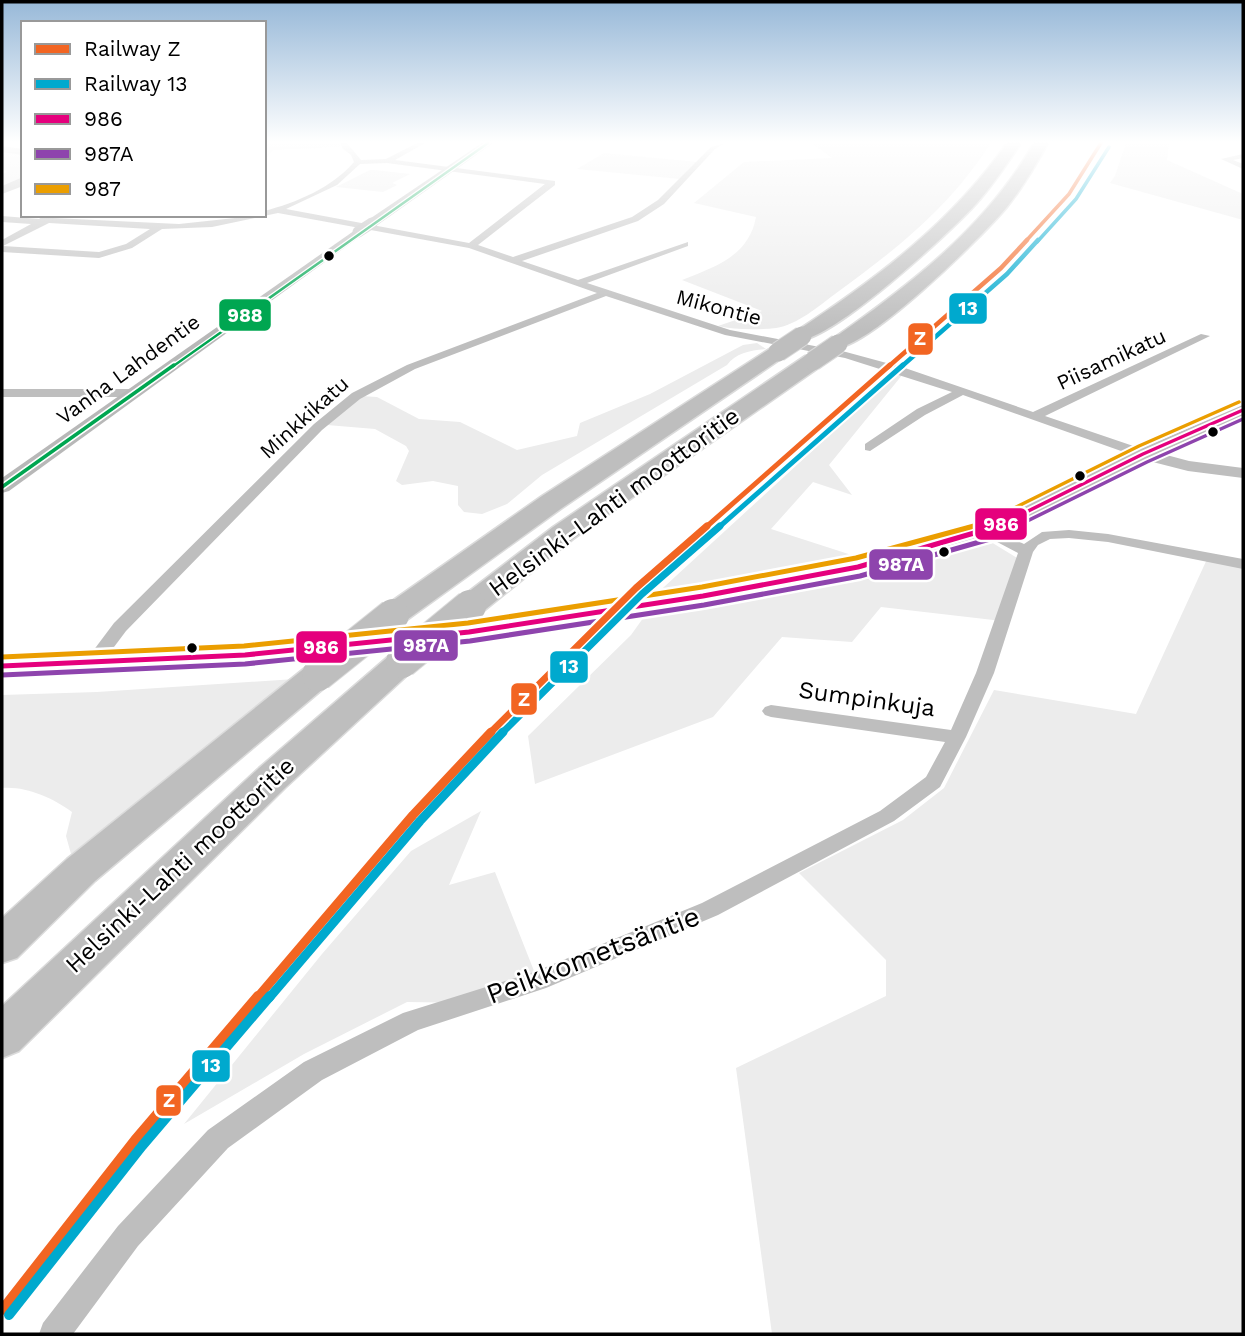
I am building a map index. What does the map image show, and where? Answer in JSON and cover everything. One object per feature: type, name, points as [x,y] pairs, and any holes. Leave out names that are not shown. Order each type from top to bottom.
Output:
[{"type":"highway","name":"Helsinki-Lahti moottoritie","points":[[2,1036],[271,778],[399,639],[552,502],[892,273],[963,205]]},
{"type":"highway","name":"Helsinki-Lahti moottoritie","points":[[2,945],[81,870],[327,661],[470,619],[563,533],[884,312],[957,250],[998,205]]},
{"type":"main road","name":"Vanha Lahdentie","points":[[2,486],[397,205]]},
{"type":"street","points":[[266,214],[291,205]]},
{"type":"street","points":[[471,246],[523,205]]},
{"type":"street","points":[[514,260],[635,219],[656,205]]},
{"type":"street","name":"Mikontie","points":[[281,211],[471,246],[729,333],[846,355],[961,391],[1143,454]]},
{"type":"street","points":[[138,226],[142,217]]},
{"type":"street","points":[[2,219],[48,219],[158,228],[204,227],[252,217]]},
{"type":"street","points":[[2,247],[48,219]]},
{"type":"street","points":[[2,247],[99,255],[129,246],[158,228]]},
{"type":"street","points":[[579,283],[685,244]]},
{"type":"street","name":"Minkkikatu","points":[[93,663],[120,627],[318,428],[356,396],[411,367],[606,293]]},
{"type":"street","name":"Piisamikatu","points":[[1034,416],[1205,336]]},
{"type":"street","points":[[870,447],[921,412],[961,391]]},
{"type":"street","points":[[2,393],[134,393]]},
{"type":"street","points":[[626,608],[858,567],[960,541],[987,531],[1143,454],[1243,410]]},
{"type":"street","points":[[1143,454],[1188,466],[1243,473]]},
{"type":"street","points":[[987,531],[1026,551],[1033,542],[1048,536],[1069,534],[1108,538],[1243,564]]},
{"type":"street","name":"Peikkometsäntie","points":[[54,1334],[128,1236],[218,1139],[313,1071],[412,1021],[538,981],[734,898],[901,808],[933,782],[957,737],[985,673],[1026,551]]},
{"type":"street","points":[[470,619],[573,617]]},
{"type":"street","points":[[2,666],[245,655],[327,661]]},
{"type":"street","name":"Sumpinkuja","points":[[771,711],[957,737]]},
{"type":"shaded area","points":[[704,205],[941,205],[880,260],[792,323],[776,328],[718,326],[762,311],[682,280],[718,265],[738,251],[752,230],[756,217]]},
{"type":"shaded area","points":[[1190,205],[1243,205],[1243,220]]},
{"type":"shaded area","points":[[757,343],[766,349],[739,355],[727,365],[542,475],[507,504],[482,514],[464,512],[458,505],[458,486],[433,481],[402,485],[396,481],[409,451],[406,446],[375,429],[327,425],[361,396],[377,397],[419,419],[460,422],[517,450],[577,436],[580,423],[650,394],[743,345]]},
{"type":"shaded area","points":[[897,373],[903,374],[829,465],[852,495],[813,482],[771,529],[864,559],[652,598]]},
{"type":"shaded area","points":[[986,539],[1022,561],[1002,621],[881,607],[852,642],[782,637],[713,717],[535,784],[528,736],[631,635],[646,614],[941,556]]},
{"type":"shaded area","points":[[1208,557],[1243,564],[1243,1334],[772,1334],[736,1068],[886,996],[886,960],[799,873],[903,820],[944,788],[994,690],[1136,714]]},
{"type":"shaded area","points":[[295,679],[71,854],[66,836],[72,812],[39,794],[2,788],[2,695],[97,692]]},
{"type":"shaded area","points":[[481,811],[449,885],[495,872],[538,981],[470,1003],[407,1002],[304,1054],[184,1124],[322,954],[411,851]]},
{"type":"tunnel","points":[[573,617],[626,608]]},
{"type":"rail line","name":"Z","points":[[2,1310],[135,1140],[413,815],[491,732],[636,588],[1001,268],[1059,205]]},
{"type":"rail line","name":"13","points":[[9,1315],[142,1146],[420,821],[497,738],[642,594],[1007,274],[1070,205]]},
{"type":"transit line","name":"988","points":[[2,487],[400,205]]},
{"type":"transit line","name":"987","points":[[2,657],[244,646],[468,623],[702,587],[856,558],[984,523],[1139,446],[1239,402]]},
{"type":"transit line","name":"986","points":[[2,666],[245,655],[469,632],[703,596],[858,567],[987,531],[1143,454],[1243,410]]},
{"type":"transit line","name":"987A","points":[[2,675],[245,664],[470,641],[704,605],[860,576],[990,539],[1147,462],[1243,419]]}]
